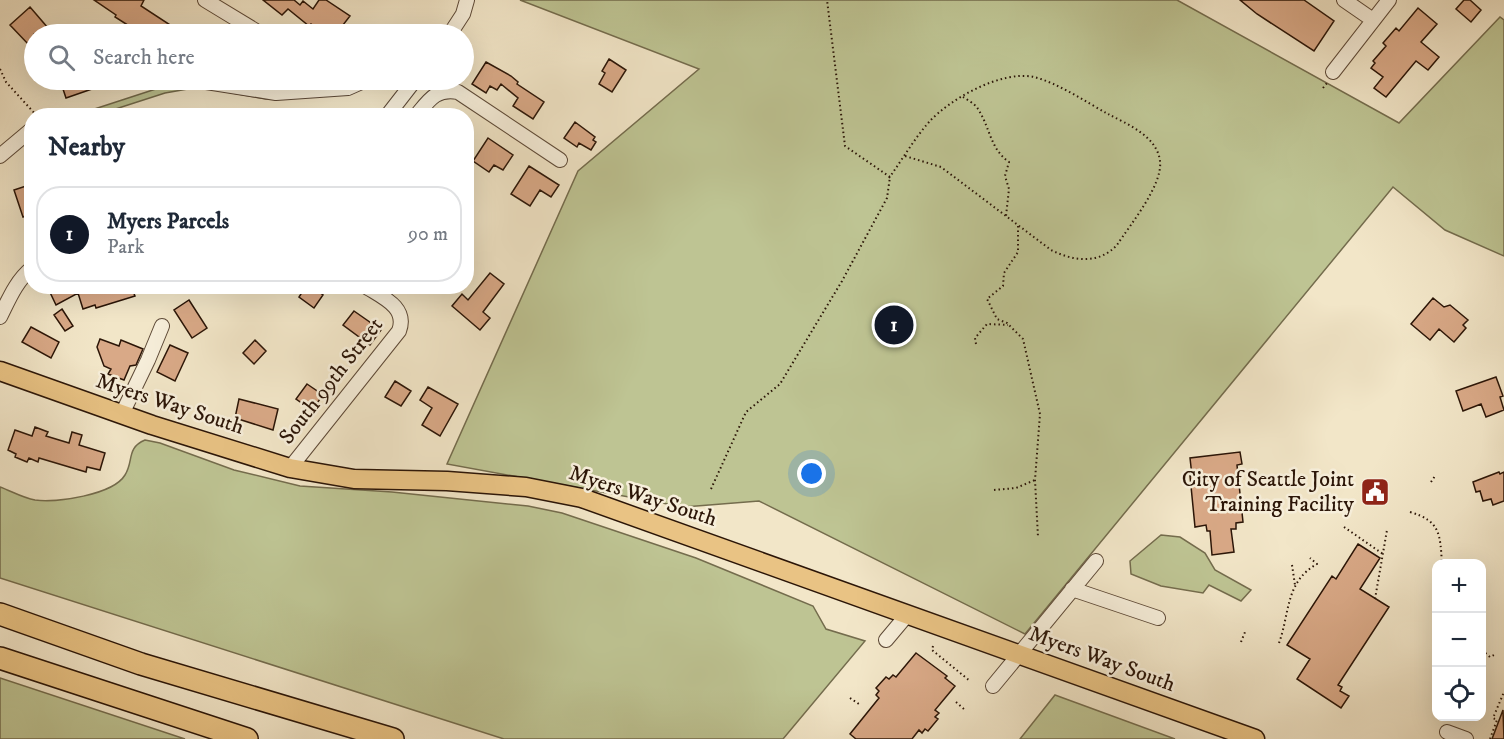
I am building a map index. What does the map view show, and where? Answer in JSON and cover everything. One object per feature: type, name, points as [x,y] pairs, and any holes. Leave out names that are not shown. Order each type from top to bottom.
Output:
[{"type":"highway","points":[[0,614],[141,664],[393,739]]},
{"type":"highway","points":[[0,658],[247,739]]},
{"type":"main road","name":"Myers Way South","points":[[0,371],[122,414],[290,468],[354,478],[447,481],[526,487],[582,498],[1256,739]]},
{"type":"street","points":[[205,0],[245,24]]},
{"type":"street","points":[[1344,0],[1373,20]]},
{"type":"street","points":[[1333,72],[1389,0]]},
{"type":"street","points":[[457,24],[471,2]]},
{"type":"street","points":[[257,90],[276,93],[319,90]]},
{"type":"street","points":[[393,108],[407,90]]},
{"type":"street","points":[[423,108],[441,91],[458,92],[560,160]]},
{"type":"street","points":[[0,156],[24,136]]},
{"type":"street","points":[[0,317],[15,287],[24,275]]},
{"type":"street","name":"South 99th Street","points":[[290,468],[399,331],[400,317],[394,304],[378,294]]},
{"type":"street","points":[[122,414],[162,326]]},
{"type":"street","points":[[993,686],[1017,654],[1096,561]]},
{"type":"street","points":[[1072,589],[1158,618]]},
{"type":"street","points":[[886,640],[907,615]]},
{"type":"street","points":[[1447,732],[1466,739]]},
{"type":"path","points":[[827,0],[845,146],[890,178]]},
{"type":"path","points":[[0,69],[6,82],[30,108]]},
{"type":"path","points":[[711,489],[746,412],[780,384],[842,281],[886,198],[890,178],[905,156],[930,121],[963,97],[973,90],[998,80],[1020,75],[1036,77],[1138,131],[1151,142],[1158,154],[1160,173],[1155,186],[1110,252],[1096,259],[1079,259],[1065,257],[1051,250],[941,166],[905,156]]},
{"type":"path","points":[[963,97],[978,107],[995,148],[1001,157],[1009,162],[1005,176],[1009,189],[1006,216]]},
{"type":"path","points":[[1018,226],[1018,252],[1004,273],[1003,286],[987,299],[997,319],[1009,325],[1023,339],[1040,414],[1035,480],[1038,537]]},
{"type":"path","points":[[976,344],[975,338],[987,324],[1009,325]]},
{"type":"path","points":[[1431,482],[1435,476]]},
{"type":"path","points":[[994,490],[1016,488],[1035,480]]},
{"type":"path","points":[[1410,512],[1427,518],[1437,530],[1442,547],[1442,559]]},
{"type":"path","points":[[1344,527],[1383,554]]},
{"type":"path","points":[[1375,599],[1387,530]]},
{"type":"path","points":[[1279,643],[1286,622],[1289,598],[1295,585],[1317,564],[1310,558]]},
{"type":"path","points":[[1292,565],[1295,585]]},
{"type":"path","points":[[1241,642],[1245,632]]},
{"type":"path","points":[[933,646],[932,650],[970,681]]},
{"type":"path","points":[[1486,654],[1490,657],[1494,655]]},
{"type":"path","points":[[1490,739],[1497,720],[1493,718],[1504,692]]},
{"type":"path","points":[[850,698],[859,704]]},
{"type":"path","points":[[956,702],[964,708]]},
{"type":"green space","points":[[520,0],[1177,0],[1399,123],[1500,17],[1504,20],[1504,256],[1445,230],[1393,187],[1025,634],[759,501],[684,507],[447,464],[578,171],[699,69]]},
{"type":"green space","points":[[153,90],[182,90],[119,108],[98,108]]},
{"type":"green space","points":[[216,90],[357,90],[348,94],[266,99]]},
{"type":"green space","points":[[145,440],[160,443],[234,470],[300,486],[392,492],[528,506],[562,513],[696,558],[813,606],[826,629],[865,641],[783,739],[504,739],[0,578],[0,487],[26,498],[44,501],[70,499],[97,492],[119,482],[128,470],[135,447]]},
{"type":"green space","points":[[1161,535],[1180,537],[1205,553],[1215,570],[1251,590],[1241,601],[1209,585],[1203,593],[1161,586],[1131,574],[1130,561]]},
{"type":"green space","points":[[0,678],[185,739],[0,739]]},
{"type":"green space","points":[[1055,695],[1175,739],[1020,739]]},
{"type":"building","points":[[94,0],[144,0],[141,6],[169,24],[126,24],[115,17],[116,15]]},
{"type":"building","points":[[263,0],[294,0],[300,5],[303,1],[313,9],[319,0],[326,0],[350,16],[344,24],[307,24],[288,9],[282,15]]},
{"type":"building","points":[[1240,0],[1304,0],[1334,21],[1314,51],[1257,14]]},
{"type":"building","points":[[1464,0],[1470,0],[1481,10],[1471,22],[1456,9]]},
{"type":"building","points":[[30,7],[45,24],[24,24],[24,40],[10,25]]},
{"type":"building","points":[[1418,8],[1437,24],[1421,42],[1439,57],[1428,70],[1416,61],[1386,97],[1374,88],[1383,77],[1371,68],[1375,63],[1373,61],[1386,46],[1383,43],[1396,28],[1399,31]]},
{"type":"building","points":[[609,59],[626,70],[612,92],[599,84],[605,73],[602,71]]},
{"type":"building","points":[[486,62],[511,76],[518,82],[517,84],[544,102],[533,119],[513,106],[518,98],[501,84],[497,90],[490,86],[486,93],[474,85],[474,81]]},
{"type":"building","points":[[63,90],[89,90],[66,98]]},
{"type":"building","points":[[575,122],[595,137],[593,140],[596,142],[591,150],[579,143],[577,147],[564,138]]},
{"type":"building","points":[[488,138],[513,155],[503,170],[494,165],[489,172],[474,159]]},
{"type":"building","points":[[529,166],[559,185],[551,197],[540,190],[530,206],[511,194]]},
{"type":"building","points":[[24,187],[24,217],[23,217],[14,190]]},
{"type":"building","points":[[490,273],[504,284],[483,312],[490,318],[480,330],[452,306],[462,294],[468,300]]},
{"type":"building","points":[[51,294],[76,294],[56,305]]},
{"type":"building","points":[[78,294],[134,294],[135,296],[96,308],[95,305],[83,309]]},
{"type":"building","points":[[301,294],[323,295],[314,308],[299,297]]},
{"type":"building","points":[[1433,298],[1444,307],[1450,305],[1468,320],[1463,325],[1466,328],[1454,342],[1439,329],[1430,340],[1411,324]]},
{"type":"building","points":[[189,300],[207,328],[192,338],[174,310]]},
{"type":"building","points":[[62,309],[73,326],[65,331],[54,315]]},
{"type":"building","points":[[354,311],[381,330],[370,345],[343,325]]},
{"type":"building","points":[[31,327],[59,342],[51,358],[22,342]]},
{"type":"building","points":[[100,339],[119,346],[121,340],[143,349],[136,365],[130,366],[124,380],[108,374],[111,369],[104,366],[97,347]]},
{"type":"building","points":[[255,340],[266,351],[254,364],[243,353]]},
{"type":"building","points":[[170,345],[188,353],[175,381],[157,372]]},
{"type":"building","points":[[1496,377],[1503,396],[1500,397],[1504,410],[1486,417],[1481,404],[1463,411],[1456,391]]},
{"type":"building","points":[[395,381],[411,391],[401,406],[385,397]]},
{"type":"building","points":[[307,384],[323,395],[312,410],[296,399]]},
{"type":"building","points":[[428,387],[458,404],[440,436],[422,425],[432,408],[420,400]]},
{"type":"building","points":[[239,399],[278,409],[273,430],[235,418]]},
{"type":"building","points":[[35,427],[48,432],[46,436],[69,443],[72,432],[82,435],[79,445],[105,453],[100,470],[87,467],[86,472],[39,458],[38,462],[29,458],[27,462],[15,457],[16,454],[8,450],[15,430],[32,436]]},
{"type":"building","points":[[1240,452],[1242,464],[1237,465],[1243,522],[1236,523],[1236,529],[1231,529],[1234,552],[1212,555],[1210,531],[1207,531],[1206,525],[1195,527],[1190,458]]},
{"type":"building","points":[[1499,472],[1500,474],[1504,472],[1504,501],[1493,505],[1491,499],[1483,501],[1480,491],[1476,492],[1473,482]]},
{"type":"building","points":[[1358,544],[1380,558],[1360,589],[1389,607],[1338,685],[1342,687],[1340,691],[1349,696],[1341,708],[1297,679],[1310,659],[1287,645],[1332,576],[1336,579]]},
{"type":"building","points":[[916,653],[947,676],[945,678],[955,686],[935,710],[939,713],[935,717],[938,719],[928,731],[925,729],[922,733],[919,730],[912,739],[856,739],[850,734],[879,698],[876,695],[879,691],[876,688],[886,677],[889,679],[893,675],[896,677]]},
{"type":"building","points":[[1503,710],[1504,739],[1492,739]]},
{"type":"place","name":"Myers Parcels","points":[[894,325]]},
{"type":"place","name":"City of Seattle Joint Training Facility","points":[[1375,492]]}]
